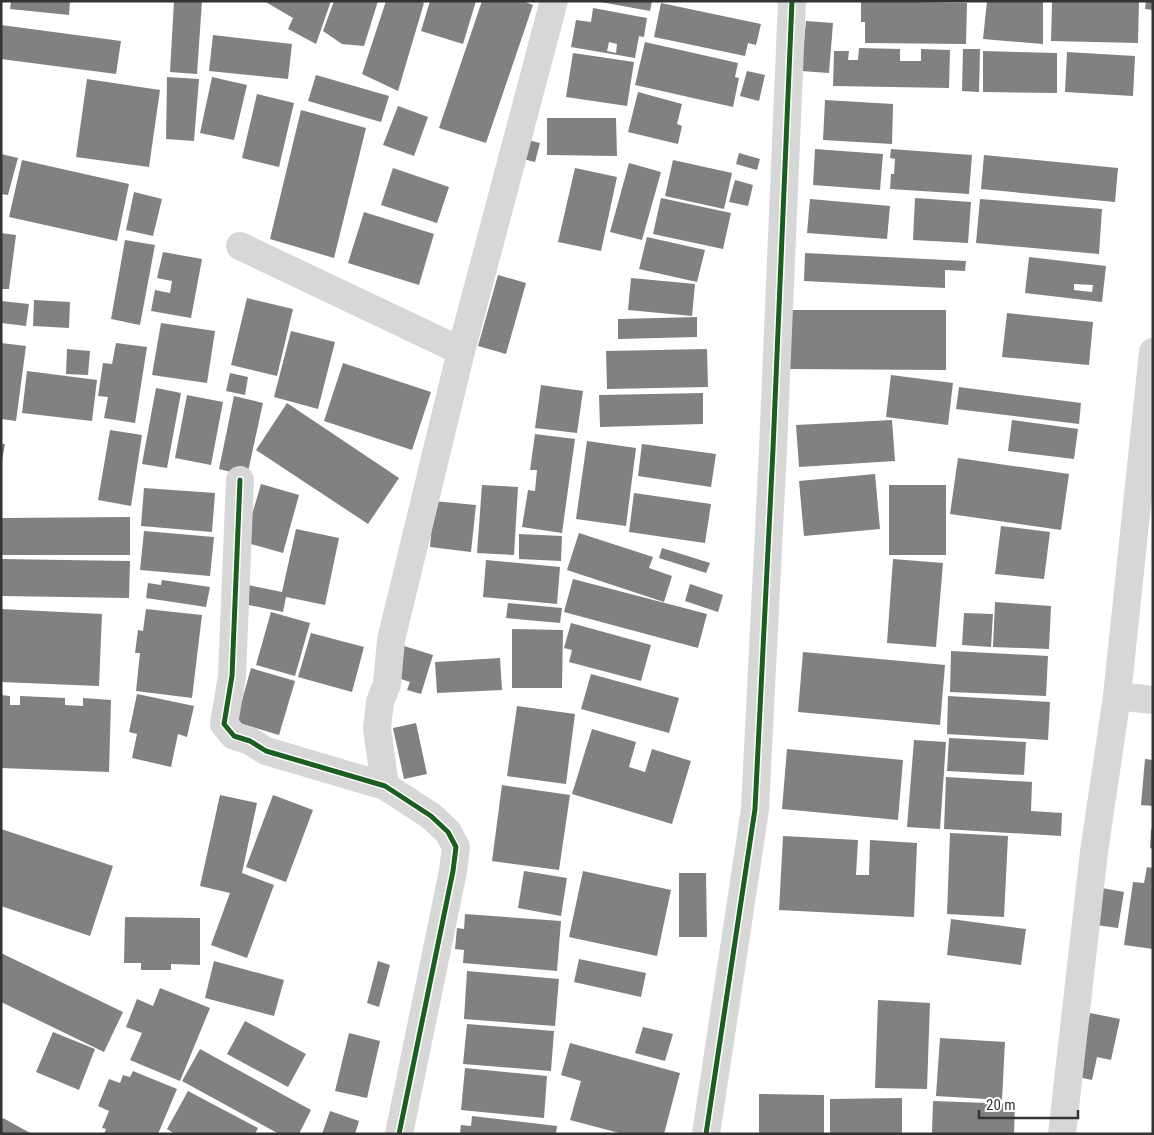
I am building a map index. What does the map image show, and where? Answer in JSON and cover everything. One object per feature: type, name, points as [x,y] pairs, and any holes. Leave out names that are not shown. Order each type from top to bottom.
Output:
[{"type":"street","points":[[385,786],[378,729],[380,702],[387,684],[391,640],[461,351],[554,1]]},
{"type":"street","points":[[706,1134],[755,809],[773,449],[792,1]]},
{"type":"street","points":[[240,246],[461,351]]},
{"type":"street","points":[[1062,1134],[1094,852],[1117,696],[1153,352]]},
{"type":"street","points":[[240,480],[232,676],[224,724],[234,736],[250,740],[266,751],[385,786],[431,816],[448,832],[456,847],[453,871],[399,1134]]},
{"type":"street","points":[[1117,696],[1153,700]]},
{"type":"building","points":[[11,1],[70,1],[69,15],[10,9]]},
{"type":"building","points":[[174,1],[202,1],[197,74],[170,72]]},
{"type":"building","points":[[264,1],[331,1],[316,44],[288,29],[293,18]]},
{"type":"building","points":[[334,1],[378,1],[364,46],[342,44],[323,31]]},
{"type":"building","points":[[386,1],[419,1],[424,3],[398,91],[362,74]]},
{"type":"building","points":[[430,1],[476,1],[463,44],[421,31]]},
{"type":"building","points":[[482,1],[523,1],[533,5],[486,143],[439,128]]},
{"type":"building","points":[[595,1],[652,1],[650,11]]},
{"type":"building","points":[[861,1],[967,3],[966,44],[865,43],[865,22],[861,22]]},
{"type":"building","points":[[987,1],[1043,1],[1043,44],[983,39]]},
{"type":"building","points":[[1052,1],[1139,1],[1138,43],[1051,41]]},
{"type":"building","points":[[1146,1],[1153,1],[1153,10],[1145,9]]},
{"type":"building","points":[[661,3],[761,24],[756,45],[748,43],[745,56],[654,37]]},
{"type":"building","points":[[593,8],[647,18],[644,37],[639,36],[635,58],[571,47],[576,20],[591,22]],"holes":[[[609,42],[617,44],[616,53],[607,51]]]},
{"type":"building","points":[[806,21],[833,23],[829,73],[801,71]]},
{"type":"building","points":[[1,25],[121,41],[116,74],[1,59]]},
{"type":"building","points":[[213,35],[292,44],[288,79],[209,71]]},
{"type":"building","points":[[645,42],[738,63],[735,77],[739,78],[733,107],[635,85]]},
{"type":"building","points":[[859,48],[900,49],[900,61],[921,61],[921,49],[950,50],[949,88],[833,86],[834,51],[849,51],[848,60],[858,60]]},
{"type":"building","points":[[963,49],[980,49],[979,92],[962,91]]},
{"type":"building","points":[[983,51],[1057,53],[1057,93],[983,92]]},
{"type":"building","points":[[1067,52],[1135,56],[1133,96],[1065,92]]},
{"type":"building","points":[[573,53],[634,62],[627,106],[566,97]]},
{"type":"building","points":[[747,71],[765,75],[759,101],[740,96]]},
{"type":"building","points":[[316,75],[389,96],[381,122],[308,101]]},
{"type":"building","points":[[167,77],[199,79],[194,141],[166,139]]},
{"type":"building","points":[[212,77],[247,85],[234,140],[200,133]]},
{"type":"building","points":[[87,79],[160,90],[149,167],[76,157]]},
{"type":"building","points":[[638,92],[682,104],[677,124],[682,126],[678,144],[628,132]]},
{"type":"building","points":[[257,94],[294,103],[279,167],[242,158]]},
{"type":"building","points":[[825,100],[893,104],[892,144],[823,140]]},
{"type":"building","points":[[398,106],[428,117],[414,156],[383,145]]},
{"type":"building","points":[[301,110],[366,128],[334,258],[270,239]]},
{"type":"building","points":[[547,118],[616,118],[617,156],[547,155]]},
{"type":"building","points":[[528,140],[540,143],[535,162],[523,159]]},
{"type":"building","points":[[815,149],[883,154],[880,190],[813,185]]},
{"type":"building","points":[[891,149],[972,155],[969,194],[890,189],[895,159],[890,158]]},
{"type":"building","points":[[739,153],[760,159],[757,170],[736,164]]},
{"type":"building","points":[[1,154],[18,158],[8,195],[1,194]]},
{"type":"building","points":[[984,155],[1118,168],[1115,202],[981,189]]},
{"type":"building","points":[[22,160],[129,184],[117,241],[9,217]]},
{"type":"building","points":[[673,160],[732,173],[724,209],[665,196]]},
{"type":"building","points":[[629,163],[661,172],[642,240],[610,232]]},
{"type":"building","points":[[393,168],[449,187],[437,223],[381,205]]},
{"type":"building","points":[[575,168],[617,177],[601,251],[558,242]]},
{"type":"building","points":[[735,180],[753,185],[748,206],[729,202]]},
{"type":"building","points":[[134,192],[162,199],[153,236],[126,230]]},
{"type":"building","points":[[661,198],[731,213],[723,249],[653,234]]},
{"type":"building","points":[[915,198],[971,202],[968,243],[913,240]]},
{"type":"building","points":[[810,199],[890,206],[887,239],[807,233]]},
{"type":"building","points":[[980,199],[1102,209],[1099,254],[976,243]]},
{"type":"building","points":[[364,212],[434,234],[419,285],[348,263]]},
{"type":"building","points":[[1,233],[16,235],[9,289],[1,289]]},
{"type":"building","points":[[647,237],[705,250],[697,282],[639,269]]},
{"type":"building","points":[[125,240],[155,245],[140,325],[111,319]]},
{"type":"building","points":[[163,252],[202,259],[191,318],[151,311],[155,290],[170,293],[172,281],[157,278]]},
{"type":"building","points":[[805,253],[966,261],[965,271],[945,270],[945,288],[804,281]]},
{"type":"building","points":[[1029,257],[1106,266],[1102,302],[1025,293]],"holes":[[[1074,284],[1093,285],[1092,292],[1074,290]]]},
{"type":"building","points":[[498,275],[526,283],[506,354],[478,346]]},
{"type":"building","points":[[631,278],[695,284],[692,316],[628,310]]},
{"type":"building","points":[[247,298],[293,309],[277,376],[231,365]]},
{"type":"building","points":[[34,300],[70,302],[69,328],[33,326]]},
{"type":"building","points":[[1,301],[29,304],[26,326],[1,323]]},
{"type":"building","points":[[788,310],[946,310],[946,370],[788,369]]},
{"type":"building","points":[[1007,313],[1093,322],[1089,365],[1002,357]]},
{"type":"building","points":[[697,317],[697,337],[618,339],[618,319]]},
{"type":"building","points":[[161,323],[215,331],[207,383],[152,375]]},
{"type":"building","points":[[291,331],[335,342],[318,409],[274,397]]},
{"type":"building","points":[[1,343],[26,346],[16,421],[1,419]]},
{"type":"building","points":[[116,343],[147,347],[135,423],[104,418],[108,397],[98,396],[103,363],[112,364]]},
{"type":"building","points":[[67,349],[90,351],[88,375],[66,374]]},
{"type":"building","points":[[707,349],[708,387],[607,389],[606,351]]},
{"type":"building","points":[[343,363],[431,392],[412,450],[324,421]]},
{"type":"building","points":[[27,371],[97,380],[92,421],[22,413]]},
{"type":"building","points":[[230,373],[248,377],[245,395],[226,391]]},
{"type":"building","points":[[891,375],[953,383],[948,425],[886,417]]},
{"type":"building","points":[[541,385],[583,391],[577,433],[535,428]]},
{"type":"building","points":[[959,387],[1081,403],[1079,424],[956,409]]},
{"type":"building","points":[[156,388],[181,393],[167,468],[142,464]]},
{"type":"building","points":[[703,393],[703,424],[600,427],[599,395]]},
{"type":"building","points":[[187,395],[223,402],[211,465],[175,458]]},
{"type":"building","points":[[234,396],[263,403],[247,476],[219,469]]},
{"type":"building","points":[[287,403],[399,478],[368,524],[256,450]]},
{"type":"building","points":[[892,420],[895,461],[799,467],[796,425]]},
{"type":"building","points":[[1012,420],[1078,429],[1074,459],[1008,451]]},
{"type":"building","points":[[110,430],[142,435],[131,506],[98,500]]},
{"type":"building","points":[[535,434],[575,439],[562,533],[522,527],[528,490],[535,491],[537,470],[530,470]]},
{"type":"building","points":[[587,441],[636,448],[626,526],[576,519]]},
{"type":"building","points":[[1,444],[5,444],[2,461],[1,461]]},
{"type":"building","points":[[642,444],[716,454],[711,487],[638,476]]},
{"type":"building","points":[[958,458],[1069,474],[1061,530],[950,514]]},
{"type":"building","points":[[875,474],[880,529],[804,536],[799,481]]},
{"type":"building","points":[[261,484],[299,495],[283,553],[244,542]]},
{"type":"building","points":[[482,485],[518,487],[514,555],[477,553]]},
{"type":"building","points":[[889,485],[946,485],[946,555],[889,555]]},
{"type":"building","points":[[144,488],[215,493],[212,532],[141,526]]},
{"type":"building","points":[[634,493],[711,504],[705,543],[629,532]]},
{"type":"building","points":[[434,501],[476,505],[471,552],[430,547]]},
{"type":"building","points":[[130,517],[130,555],[1,555],[1,518]]},
{"type":"building","points":[[1001,526],[1050,532],[1044,579],[995,574]]},
{"type":"building","points":[[296,529],[339,538],[325,605],[286,597],[283,612],[244,604],[248,585],[282,592]]},
{"type":"building","points":[[144,531],[214,537],[210,576],[140,570]]},
{"type":"building","points":[[579,533],[653,557],[649,568],[672,576],[664,602],[567,570]]},
{"type":"building","points":[[519,534],[562,536],[561,561],[519,559]]},
{"type":"building","points":[[662,548],[710,563],[706,573],[659,558]]},
{"type":"building","points":[[1,559],[130,561],[129,598],[1,596]]},
{"type":"building","points":[[893,559],[943,563],[936,647],[887,643]]},
{"type":"building","points":[[486,560],[560,567],[557,604],[483,597]]},
{"type":"building","points":[[573,579],[707,614],[698,648],[564,612]]},
{"type":"building","points":[[162,580],[210,587],[206,607],[146,598],[148,583],[161,585]]},
{"type":"building","points":[[690,584],[723,595],[718,612],[685,601]]},
{"type":"building","points":[[995,602],[1051,606],[1049,649],[993,647]]},
{"type":"building","points":[[508,603],[562,608],[560,623],[506,618]]},
{"type":"building","points":[[1,609],[102,614],[99,686],[1,682]]},
{"type":"building","points":[[146,609],[202,615],[192,698],[136,691],[140,653],[135,653],[138,630],[143,631]]},
{"type":"building","points":[[271,612],[310,623],[295,676],[256,665]]},
{"type":"building","points":[[964,613],[993,614],[991,647],[962,645]]},
{"type":"building","points":[[571,623],[651,645],[641,681],[569,662],[572,650],[564,648]]},
{"type":"building","points":[[512,629],[563,630],[562,688],[512,688]]},
{"type":"building","points":[[311,633],[364,647],[352,692],[298,677]]},
{"type":"building","points":[[401,645],[433,655],[421,694],[407,690],[410,682],[392,676]]},
{"type":"building","points":[[951,651],[1048,656],[1046,696],[950,692]]},
{"type":"building","points":[[803,652],[945,665],[940,725],[798,712]]},
{"type":"building","points":[[500,658],[502,690],[437,693],[435,662]]},
{"type":"building","points":[[251,668],[295,681],[279,735],[236,722]]},
{"type":"building","points":[[591,674],[679,698],[669,733],[581,709]]},
{"type":"building","points":[[137,694],[194,706],[187,737],[178,734],[171,767],[132,758],[137,734],[129,732]]},
{"type":"building","points":[[1,695],[10,696],[10,705],[20,705],[20,696],[65,698],[65,705],[83,706],[83,698],[111,700],[109,772],[1,768]]},
{"type":"building","points":[[948,696],[1050,702],[1048,740],[947,734]]},
{"type":"building","points":[[517,706],[575,714],[566,784],[507,776]]},
{"type":"building","points":[[416,723],[427,774],[404,779],[393,728]]},
{"type":"building","points":[[592,729],[636,742],[629,767],[645,772],[652,749],[691,761],[672,824],[572,794]]},
{"type":"building","points":[[949,738],[1026,742],[1024,775],[947,771]]},
{"type":"building","points":[[914,740],[946,742],[940,829],[907,827]]},
{"type":"building","points":[[787,749],[903,760],[898,820],[782,809]]},
{"type":"building","points":[[1145,759],[1153,760],[1153,806],[1141,805]]},
{"type":"building","points":[[946,777],[1032,782],[1031,811],[1062,813],[1061,836],[944,829]]},
{"type":"building","points":[[502,785],[570,795],[559,870],[492,861]]},
{"type":"building","points":[[220,795],[257,803],[242,873],[274,885],[247,958],[211,945],[230,893],[200,886]]},
{"type":"building","points":[[273,795],[313,810],[286,882],[246,867]]},
{"type":"building","points":[[1,829],[113,866],[90,936],[1,906]]},
{"type":"building","points":[[1151,829],[1153,829],[1153,849],[1150,848]]},
{"type":"building","points":[[950,833],[1008,836],[1004,917],[947,914]]},
{"type":"building","points":[[783,836],[858,840],[856,875],[869,875],[870,840],[917,843],[914,917],[779,910]]},
{"type":"building","points":[[1147,867],[1153,868],[1153,949],[1124,945],[1133,882],[1144,883]]},
{"type":"building","points":[[524,871],[567,878],[561,916],[518,908]]},
{"type":"building","points":[[583,871],[671,890],[657,956],[569,937]]},
{"type":"building","points":[[679,873],[706,873],[707,937],[679,937]]},
{"type":"building","points":[[1102,888],[1124,892],[1118,928],[1096,925]]},
{"type":"building","points":[[465,914],[561,921],[557,971],[463,963],[464,950],[455,949],[457,928],[464,929]]},
{"type":"building","points":[[125,917],[200,918],[200,965],[171,964],[171,970],[141,970],[141,963],[124,963]]},
{"type":"building","points":[[951,919],[1026,929],[1021,965],[947,955]]},
{"type":"building","points":[[1,953],[123,1012],[104,1052],[1,1002]]},
{"type":"building","points":[[579,959],[646,973],[641,997],[574,982]]},
{"type":"building","points":[[214,961],[284,980],[274,1016],[205,998]]},
{"type":"building","points":[[378,961],[390,965],[379,1007],[367,1003]]},
{"type":"building","points":[[467,971],[559,979],[555,1026],[464,1019]]},
{"type":"building","points":[[160,988],[210,1008],[180,1081],[130,1060],[142,1033],[126,1027],[137,999],[153,1006]]},
{"type":"building","points":[[878,1000],[930,1003],[927,1089],[875,1088]]},
{"type":"building","points":[[1090,1013],[1120,1019],[1111,1060],[1097,1057],[1092,1080],[1078,1077]]},
{"type":"building","points":[[245,1021],[306,1054],[288,1087],[227,1054]]},
{"type":"building","points":[[467,1024],[554,1031],[551,1071],[463,1064]]},
{"type":"building","points":[[643,1027],[673,1034],[665,1061],[635,1053]]},
{"type":"building","points":[[53,1032],[95,1049],[79,1090],[36,1072]]},
{"type":"building","points":[[349,1033],[380,1041],[367,1098],[335,1091]]},
{"type":"building","points":[[940,1038],[1005,1042],[1002,1100],[936,1096]]},
{"type":"building","points":[[570,1043],[680,1073],[664,1134],[623,1134],[570,1120],[581,1081],[561,1075]]},
{"type":"building","points":[[200,1049],[311,1110],[299,1134],[279,1134],[182,1081]]},
{"type":"building","points":[[465,1068],[547,1076],[544,1118],[461,1110]]},
{"type":"building","points":[[133,1071],[177,1089],[158,1134],[104,1134],[106,1129],[102,1128],[109,1111],[98,1106],[109,1079],[120,1083],[123,1075],[130,1077]]},
{"type":"building","points":[[188,1091],[258,1128],[255,1134],[175,1134],[167,1129]]},
{"type":"building","points":[[759,1094],[824,1095],[824,1134],[759,1134]]},
{"type":"building","points":[[902,1098],[902,1134],[830,1134],[830,1099]]},
{"type":"building","points":[[933,1101],[1015,1104],[1014,1134],[932,1134]]},
{"type":"building","points":[[330,1111],[359,1121],[355,1134],[322,1134]]},
{"type":"building","points":[[472,1116],[557,1126],[556,1134],[460,1134],[461,1125],[471,1126]]},
{"type":"building","points":[[3,1118],[32,1134],[1,1134]]},
{"type":"cycle path","points":[[706,1134],[755,809],[773,449],[792,1]]},
{"type":"cycle path","points":[[240,480],[232,676],[224,724],[234,736],[250,741],[266,751],[385,786],[431,816],[448,832],[456,847],[453,871],[399,1134]]}]
